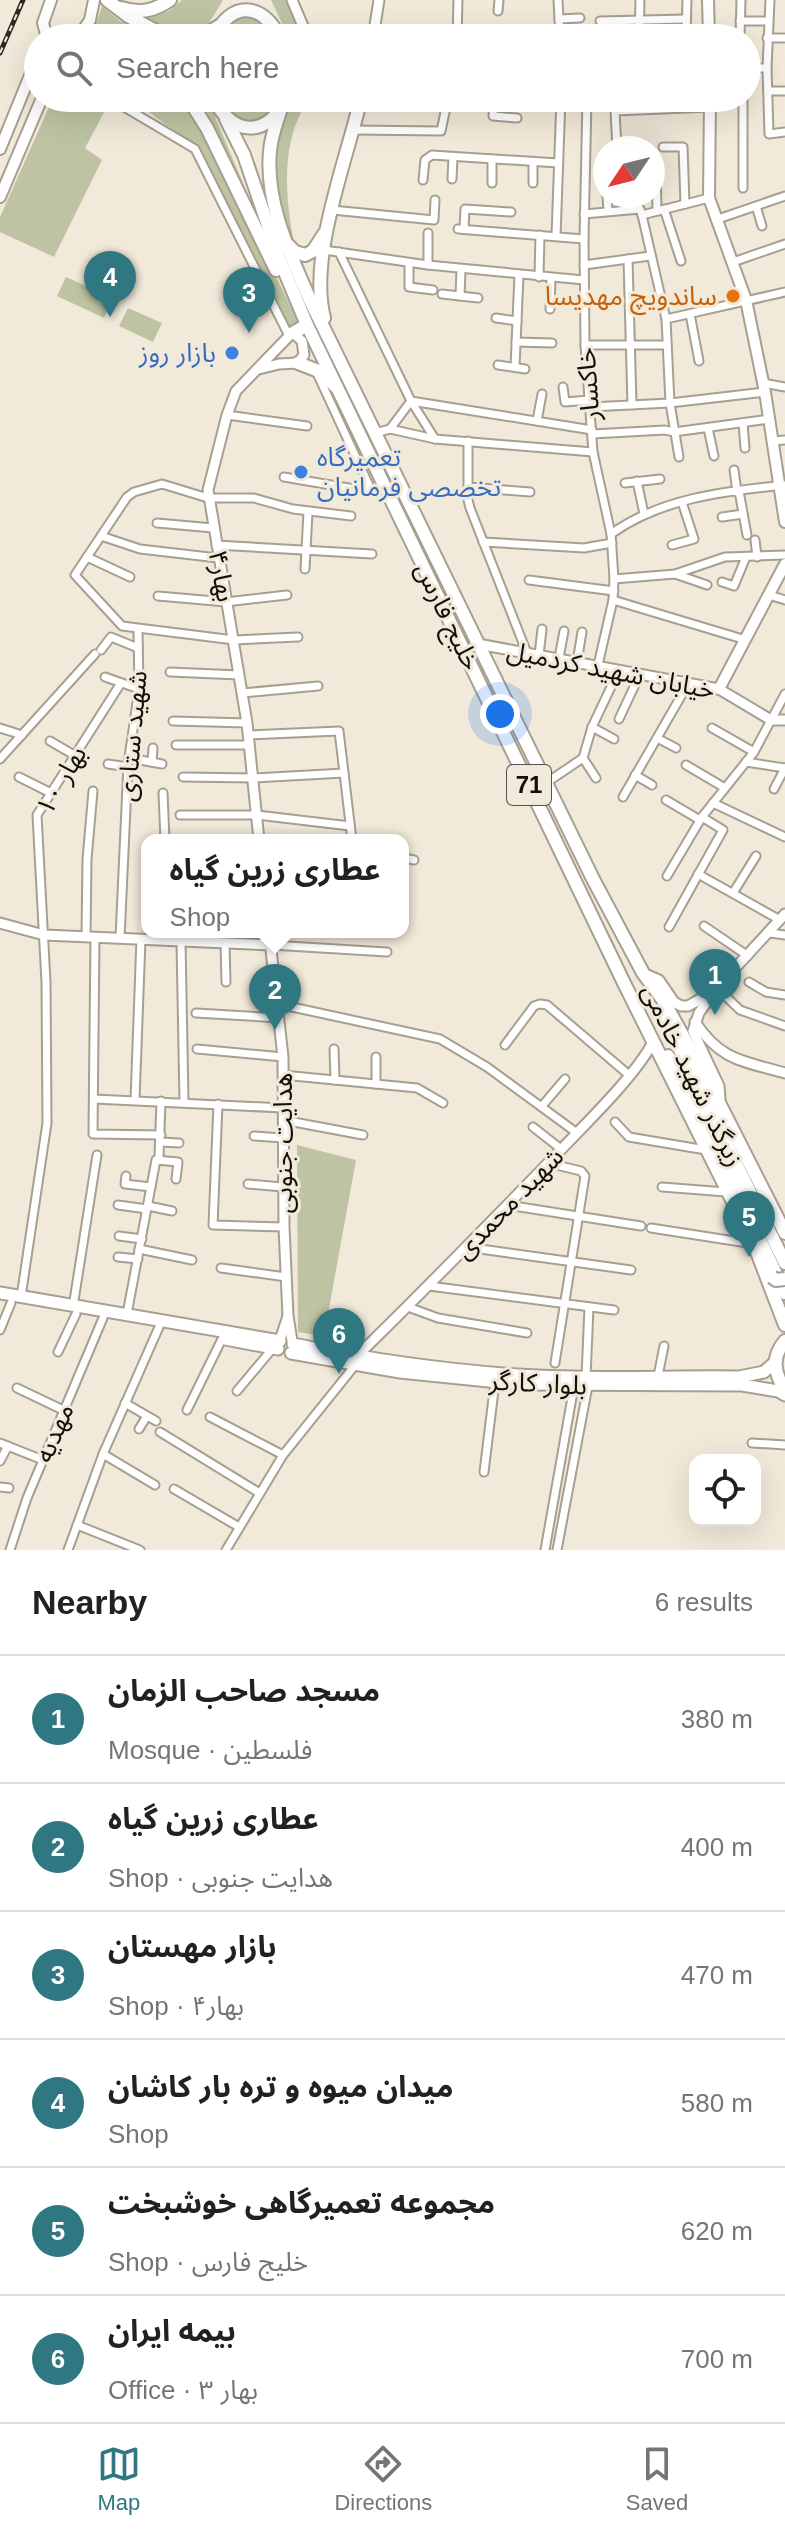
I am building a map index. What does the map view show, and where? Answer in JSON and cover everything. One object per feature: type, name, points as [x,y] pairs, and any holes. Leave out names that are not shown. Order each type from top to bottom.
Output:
[{"type":"highway","points":[[108,1],[133,12],[142,12],[170,0]]},
{"type":"highway","points":[[220,24],[230,0]]},
{"type":"highway","points":[[264,0],[274,24]]},
{"type":"highway","points":[[108,1],[143,24]]},
{"type":"highway","points":[[222,24],[230,14],[244,10],[264,15],[273,24]]},
{"type":"highway","points":[[197,112],[307,325],[291,335]]},
{"type":"highway","name":"71","points":[[222,112],[234,125],[252,128],[265,123],[275,112]]},
{"type":"highway","name":"خلیج فارس","points":[[280,112],[269,161],[272,193],[287,244],[337,355],[546,783],[643,973],[663,1000],[785,1233]]},
{"type":"highway","points":[[337,355],[323,313],[320,289],[328,228],[358,112]]},
{"type":"highway","name":"خلیج فارس","points":[[226,119],[247,164],[279,258],[307,325],[624,983],[754,1244],[785,1325]]},
{"type":"highway","points":[[247,164],[257,156],[269,161]]},
{"type":"highway","points":[[287,244],[298,254],[309,254],[319,245],[328,228]]},
{"type":"highway","points":[[298,363],[315,369],[330,380],[344,398]]},
{"type":"highway","name":"زیرگذر شهید خادمی","points":[[643,973],[785,1263]]},
{"type":"highway","name":"زیرگذر شهید خادمی","points":[[624,983],[700,1112],[785,1293]]},
{"type":"highway","points":[[756,1174],[768,1213],[785,1249]]},
{"type":"highway","points":[[760,1259],[778,1278]]},
{"type":"highway","points":[[785,1341],[777,1352],[775,1362],[777,1377],[785,1392]]},
{"type":"main road","points":[[43,24],[51,0]]},
{"type":"main road","points":[[88,24],[94,0]]},
{"type":"main road","points":[[708,0],[709,24]]},
{"type":"main road","points":[[0,149],[24,90]]},
{"type":"main road","points":[[0,197],[36,112]]},
{"type":"main road","points":[[710,112],[709,198],[746,300],[782,485],[785,522]]},
{"type":"main road","points":[[719,689],[785,564]]},
{"type":"main road","name":"بلوار کارگر","points":[[0,1293],[11,1300],[127,1314],[356,1360],[400,1372],[495,1382],[574,1386],[587,1382],[658,1376],[739,1377],[764,1372],[775,1362]]},
{"type":"main road","name":"بلوار کارگر","points":[[75,1310],[103,1318],[222,1339],[284,1345]]},
{"type":"main road","name":"بلوار کارگر","points":[[356,1360],[587,1382],[742,1385],[785,1392]]},
{"type":"street","points":[[292,0],[302,24]]},
{"type":"street","points":[[375,24],[379,0]]},
{"type":"street","points":[[457,24],[458,0]]},
{"type":"street","points":[[498,11],[499,0]]},
{"type":"street","points":[[558,0],[559,24]]},
{"type":"street","points":[[639,24],[640,0]]},
{"type":"street","points":[[686,24],[687,0]]},
{"type":"street","points":[[741,0],[740,21],[768,21]]},
{"type":"street","points":[[770,0],[767,38],[769,134],[785,132]]},
{"type":"street","points":[[559,19],[580,18]]},
{"type":"street","points":[[600,21],[686,19]]},
{"type":"street","points":[[767,38],[785,38]]},
{"type":"street","points":[[761,68],[767,68]]},
{"type":"street","points":[[768,91],[785,91]]},
{"type":"street","points":[[133,112],[195,149],[291,335],[302,341],[305,349],[298,363],[259,369]]},
{"type":"street","points":[[354,130],[441,131],[445,112]]},
{"type":"street","points":[[493,112],[493,116],[517,118]]},
{"type":"street","points":[[556,236],[560,112]]},
{"type":"street","name":"خاکسار","points":[[587,112],[585,345],[593,452],[612,539],[614,579],[598,665]]},
{"type":"street","points":[[615,112],[616,136]]},
{"type":"street","points":[[743,112],[743,188]]},
{"type":"street","points":[[665,147],[683,147],[685,204]]},
{"type":"street","points":[[423,180],[425,160],[432,155],[558,163]]},
{"type":"street","points":[[452,179],[453,157]]},
{"type":"street","points":[[492,159],[492,183]]},
{"type":"street","points":[[533,162],[533,183]]},
{"type":"street","points":[[718,219],[783,197],[785,207]]},
{"type":"street","points":[[642,215],[709,198]]},
{"type":"street","points":[[332,210],[434,220],[435,200]]},
{"type":"street","points":[[756,206],[762,226]]},
{"type":"street","points":[[511,212],[465,209],[461,229],[584,239]]},
{"type":"street","points":[[584,214],[640,209],[666,319],[670,403],[679,457]]},
{"type":"street","points":[[661,210],[681,261]]},
{"type":"street","points":[[428,233],[428,265]]},
{"type":"street","points":[[539,277],[540,235]]},
{"type":"street","points":[[733,262],[785,244]]},
{"type":"street","points":[[324,250],[409,263],[584,280]]},
{"type":"street","points":[[339,252],[411,401],[435,439]]},
{"type":"street","points":[[584,265],[650,256]]},
{"type":"street","points":[[628,259],[632,405]]},
{"type":"street","points":[[409,263],[409,287],[433,290]]},
{"type":"street","points":[[460,296],[461,269]]},
{"type":"street","points":[[515,367],[519,275]]},
{"type":"street","points":[[550,309],[551,278]]},
{"type":"street","points":[[666,319],[785,292]]},
{"type":"street","points":[[442,294],[478,298]]},
{"type":"street","points":[[690,314],[699,361]]},
{"type":"street","points":[[496,318],[517,321]]},
{"type":"street","name":"بهار۴","points":[[259,834],[250,740],[208,498],[227,415],[239,387],[291,335]]},
{"type":"street","points":[[516,342],[552,343]]},
{"type":"street","points":[[585,345],[667,345]]},
{"type":"street","points":[[498,365],[525,369]]},
{"type":"street","points":[[315,369],[372,492]]},
{"type":"street","points":[[563,387],[565,402],[632,405],[670,403],[785,387]]},
{"type":"street","points":[[537,421],[542,394]]},
{"type":"street","points":[[411,401],[592,432],[674,432],[769,419]]},
{"type":"street","points":[[390,429],[411,401]]},
{"type":"street","points":[[227,415],[307,426]]},
{"type":"street","points":[[743,423],[745,448]]},
{"type":"street","points":[[708,428],[714,456]]},
{"type":"street","points":[[375,433],[390,429],[435,439],[593,452]]},
{"type":"street","points":[[773,441],[785,440]]},
{"type":"street","points":[[468,441],[470,508],[527,653]]},
{"type":"street","points":[[734,470],[747,535]]},
{"type":"street","points":[[284,477],[372,492],[387,488]]},
{"type":"street","points":[[625,483],[660,479]]},
{"type":"street","points":[[637,481],[644,514]]},
{"type":"street","points":[[298,637],[234,640],[122,626],[75,575],[127,497],[162,484],[208,498],[254,498],[308,512],[351,516]]},
{"type":"street","points":[[483,542],[584,548],[612,539],[644,514],[682,502],[782,485]]},
{"type":"street","points":[[468,487],[530,492]]},
{"type":"street","points":[[672,545],[694,539],[682,502]]},
{"type":"street","points":[[305,569],[308,512]]},
{"type":"street","points":[[722,517],[743,514]]},
{"type":"street","points":[[157,523],[213,528]]},
{"type":"street","points":[[101,536],[140,549],[218,558]]},
{"type":"street","points":[[755,540],[757,557]]},
{"type":"street","points":[[216,545],[372,554]]},
{"type":"street","points":[[614,579],[675,574],[725,557],[785,555]]},
{"type":"street","points":[[87,557],[130,577]]},
{"type":"street","points":[[722,582],[734,586],[746,557]]},
{"type":"street","points":[[675,574],[707,585]]},
{"type":"street","points":[[529,580],[613,596],[746,640]]},
{"type":"street","points":[[158,596],[226,602],[287,595]]},
{"type":"street","points":[[769,595],[785,600]]},
{"type":"street","points":[[539,655],[542,629]]},
{"type":"street","name":"شهید ستاری","points":[[120,938],[128,767],[139,689],[138,630]]},
{"type":"street","points":[[559,658],[564,631]]},
{"type":"street","points":[[577,662],[582,632]]},
{"type":"street","points":[[0,759],[111,637],[138,648]]},
{"type":"street","name":"خیابان شهید کردمیل","points":[[478,644],[719,689],[771,720]]},
{"type":"street","points":[[546,783],[583,758],[592,727],[619,670]]},
{"type":"street","points":[[170,672],[239,675]]},
{"type":"street","points":[[619,719],[640,674]]},
{"type":"street","points":[[105,677],[139,689]]},
{"type":"street","name":"بهار ۱۰","points":[[11,1300],[47,1123],[44,935],[36,822],[39,809],[49,792],[121,683]]},
{"type":"street","points":[[623,797],[688,684]]},
{"type":"street","points":[[242,693],[318,686]]},
{"type":"street","points":[[667,876],[701,818],[754,752],[785,694]]},
{"type":"street","points":[[771,720],[785,720]]},
{"type":"street","points":[[173,721],[247,723]]},
{"type":"street","points":[[592,727],[614,739]]},
{"type":"street","points":[[0,728],[22,735]]},
{"type":"street","points":[[712,728],[754,752]]},
{"type":"street","points":[[176,745],[339,731],[351,834]]},
{"type":"street","points":[[657,738],[676,748]]},
{"type":"street","points":[[50,741],[74,755]]},
{"type":"street","points":[[152,762],[153,748]]},
{"type":"street","points":[[129,758],[162,764]]},
{"type":"street","points":[[583,758],[596,778]]},
{"type":"street","points":[[746,762],[785,768],[774,789]]},
{"type":"street","points":[[108,764],[128,767]]},
{"type":"street","points":[[686,765],[725,788]]},
{"type":"street","points":[[183,777],[254,778],[344,773]]},
{"type":"street","points":[[635,775],[652,785]]},
{"type":"street","points":[[19,777],[49,792]]},
{"type":"street","points":[[93,791],[87,859],[93,1134],[161,1138],[179,1143]]},
{"type":"street","points":[[163,793],[165,834]]},
{"type":"street","points":[[666,800],[723,830],[669,927]]},
{"type":"street","points":[[713,803],[785,837]]},
{"type":"street","points":[[180,815],[257,815],[350,826]]},
{"type":"street","points":[[733,893],[756,856]]},
{"type":"street","points":[[409,859],[414,860]]},
{"type":"street","points":[[698,874],[782,917],[716,989],[695,1022],[693,1031],[719,1086],[721,1107]]},
{"type":"street","points":[[0,923],[44,935],[150,938]]},
{"type":"street","points":[[704,926],[748,956]]},
{"type":"street","points":[[770,933],[785,935]]},
{"type":"street","points":[[174,938],[181,941],[387,952]]},
{"type":"street","points":[[270,938],[271,945]]},
{"type":"street","points":[[135,1100],[141,939]]},
{"type":"street","points":[[181,941],[184,1102]]},
{"type":"street","points":[[225,943],[226,982]]},
{"type":"street","name":"هدایت جنوبی","points":[[271,945],[283,1057],[283,1187],[288,1316],[284,1345]]},
{"type":"street","points":[[643,973],[659,980],[674,1002],[681,1006],[688,1006],[716,989]]},
{"type":"street","points":[[749,982],[766,992],[785,995]]},
{"type":"street","points":[[716,989],[740,1010],[785,1026]]},
{"type":"street","points":[[278,1004],[440,1039],[487,1067],[577,1133]]},
{"type":"street","points":[[505,1045],[534,1006],[547,1005],[629,1075],[645,1065],[662,1060]]},
{"type":"street","points":[[196,1013],[279,1018]]},
{"type":"street","points":[[695,1022],[704,1036],[726,1056],[785,1073]]},
{"type":"street","name":"شهید محمدی","points":[[356,1360],[577,1133],[629,1075],[653,1042]]},
{"type":"street","points":[[197,1049],[283,1057]]},
{"type":"street","points":[[334,1049],[335,1080]]},
{"type":"street","points":[[710,1069],[726,1056]]},
{"type":"street","points":[[376,1057],[376,1084]]},
{"type":"street","points":[[283,1075],[417,1088],[443,1103]]},
{"type":"street","points":[[542,1106],[565,1079]]},
{"type":"street","points":[[94,1099],[283,1108]]},
{"type":"street","points":[[127,1314],[158,1159],[161,1101]]},
{"type":"street","points":[[218,1104],[213,1225],[284,1227]]},
{"type":"street","points":[[283,1120],[363,1135]]},
{"type":"street","points":[[615,1122],[629,1137],[706,1150]]},
{"type":"street","points":[[533,1127],[561,1149]]},
{"type":"street","points":[[254,1136],[283,1138]]},
{"type":"street","points":[[58,1352],[75,1310],[97,1155]]},
{"type":"street","points":[[158,1159],[178,1162],[176,1179]]},
{"type":"street","points":[[548,1163],[584,1172],[555,1363]]},
{"type":"street","points":[[126,1176],[125,1184],[151,1187]]},
{"type":"street","points":[[248,1184],[283,1187]]},
{"type":"street","points":[[662,1187],[726,1192]]},
{"type":"street","points":[[118,1205],[172,1211]]},
{"type":"street","points":[[507,1205],[641,1226]]},
{"type":"street","points":[[651,1228],[754,1244]]},
{"type":"street","points":[[119,1236],[142,1239]]},
{"type":"street","points":[[179,1258],[181,1246]]},
{"type":"street","points":[[466,1247],[631,1270]]},
{"type":"street","points":[[139,1249],[192,1260]]},
{"type":"street","points":[[118,1257],[138,1259]]},
{"type":"street","points":[[221,1268],[286,1277]]},
{"type":"street","points":[[429,1286],[614,1310]]},
{"type":"street","points":[[0,1330],[11,1300]]},
{"type":"street","points":[[408,1307],[438,1318],[527,1333]]},
{"type":"street","points":[[557,1550],[587,1382],[589,1307]]},
{"type":"street","name":"مهدیه","points":[[10,1550],[63,1410],[103,1318]]},
{"type":"street","points":[[68,1550],[103,1454],[159,1327]]},
{"type":"street","points":[[187,1410],[222,1339]]},
{"type":"street","points":[[237,1391],[284,1345]]},
{"type":"street","points":[[658,1376],[664,1346]]},
{"type":"street","points":[[226,1550],[258,1492],[283,1455],[356,1360]]},
{"type":"street","points":[[484,1472],[495,1382]]},
{"type":"street","points":[[545,1550],[574,1386]]},
{"type":"street","points":[[17,1388],[63,1410]]},
{"type":"street","points":[[125,1403],[156,1421]]},
{"type":"street","points":[[139,1429],[147,1416]]},
{"type":"street","points":[[210,1417],[283,1455]]},
{"type":"street","points":[[160,1432],[258,1492]]},
{"type":"street","points":[[752,1443],[785,1445]]},
{"type":"street","points":[[0,1461],[4,1444],[43,1460]]},
{"type":"street","points":[[103,1454],[155,1485]]},
{"type":"street","points":[[0,1487],[9,1488]]},
{"type":"street","points":[[174,1489],[239,1527]]},
{"type":"street","points":[[77,1525],[140,1550]]},
{"type":"green space","points":[[182,0],[223,0],[208,24],[148,24],[148,19],[169,11]]},
{"type":"green space","points":[[271,0],[288,0],[299,24],[282,24]]},
{"type":"green space","points":[[102,6],[127,24],[96,24]]},
{"type":"green space","points":[[251,15],[266,24],[230,24],[240,17]]},
{"type":"green space","points":[[47,112],[104,112],[85,148],[102,160],[54,257],[0,232],[0,217]]},
{"type":"green space","points":[[149,112],[191,112],[209,141],[300,325],[289,332],[196,147]]},
{"type":"green space","points":[[201,112],[213,112],[273,254]]},
{"type":"green space","points":[[231,112],[270,112],[259,120],[250,121]]},
{"type":"green space","points":[[289,112],[301,112],[293,132],[287,170],[295,247],[277,172],[280,136]]},
{"type":"green space","points":[[66,277],[113,298],[104,318],[57,296]]},
{"type":"green space","points":[[128,308],[162,323],[153,342],[119,326]]},
{"type":"green space","points":[[297,1145],[356,1160],[324,1336],[298,1332]]},
{"type":"railway","points":[[0,53],[23,0]]},
{"type":"place","name":"ساندویچ مهدیسا","points":[[733,296]]},
{"type":"place","name":"میدان میوه و تره بار کاشان","points":[[110,317]]},
{"type":"place","name":"بازار مهستان","points":[[249,333]]},
{"type":"place","name":"بازار روز","points":[[232,353]]},
{"type":"place","name":"تعمیرگاه تخصصی فرمانیان","points":[[301,472]]},
{"type":"place","name":"مسجد صاحب الزمان","points":[[715,1015]]},
{"type":"place","name":"عطاری زرین گیاه","points":[[275,1030]]},
{"type":"place","name":"مجموعه تعمیرگاهی خوشبخت","points":[[749,1257]]},
{"type":"place","name":"بیمه ایران","points":[[339,1374]]}]
